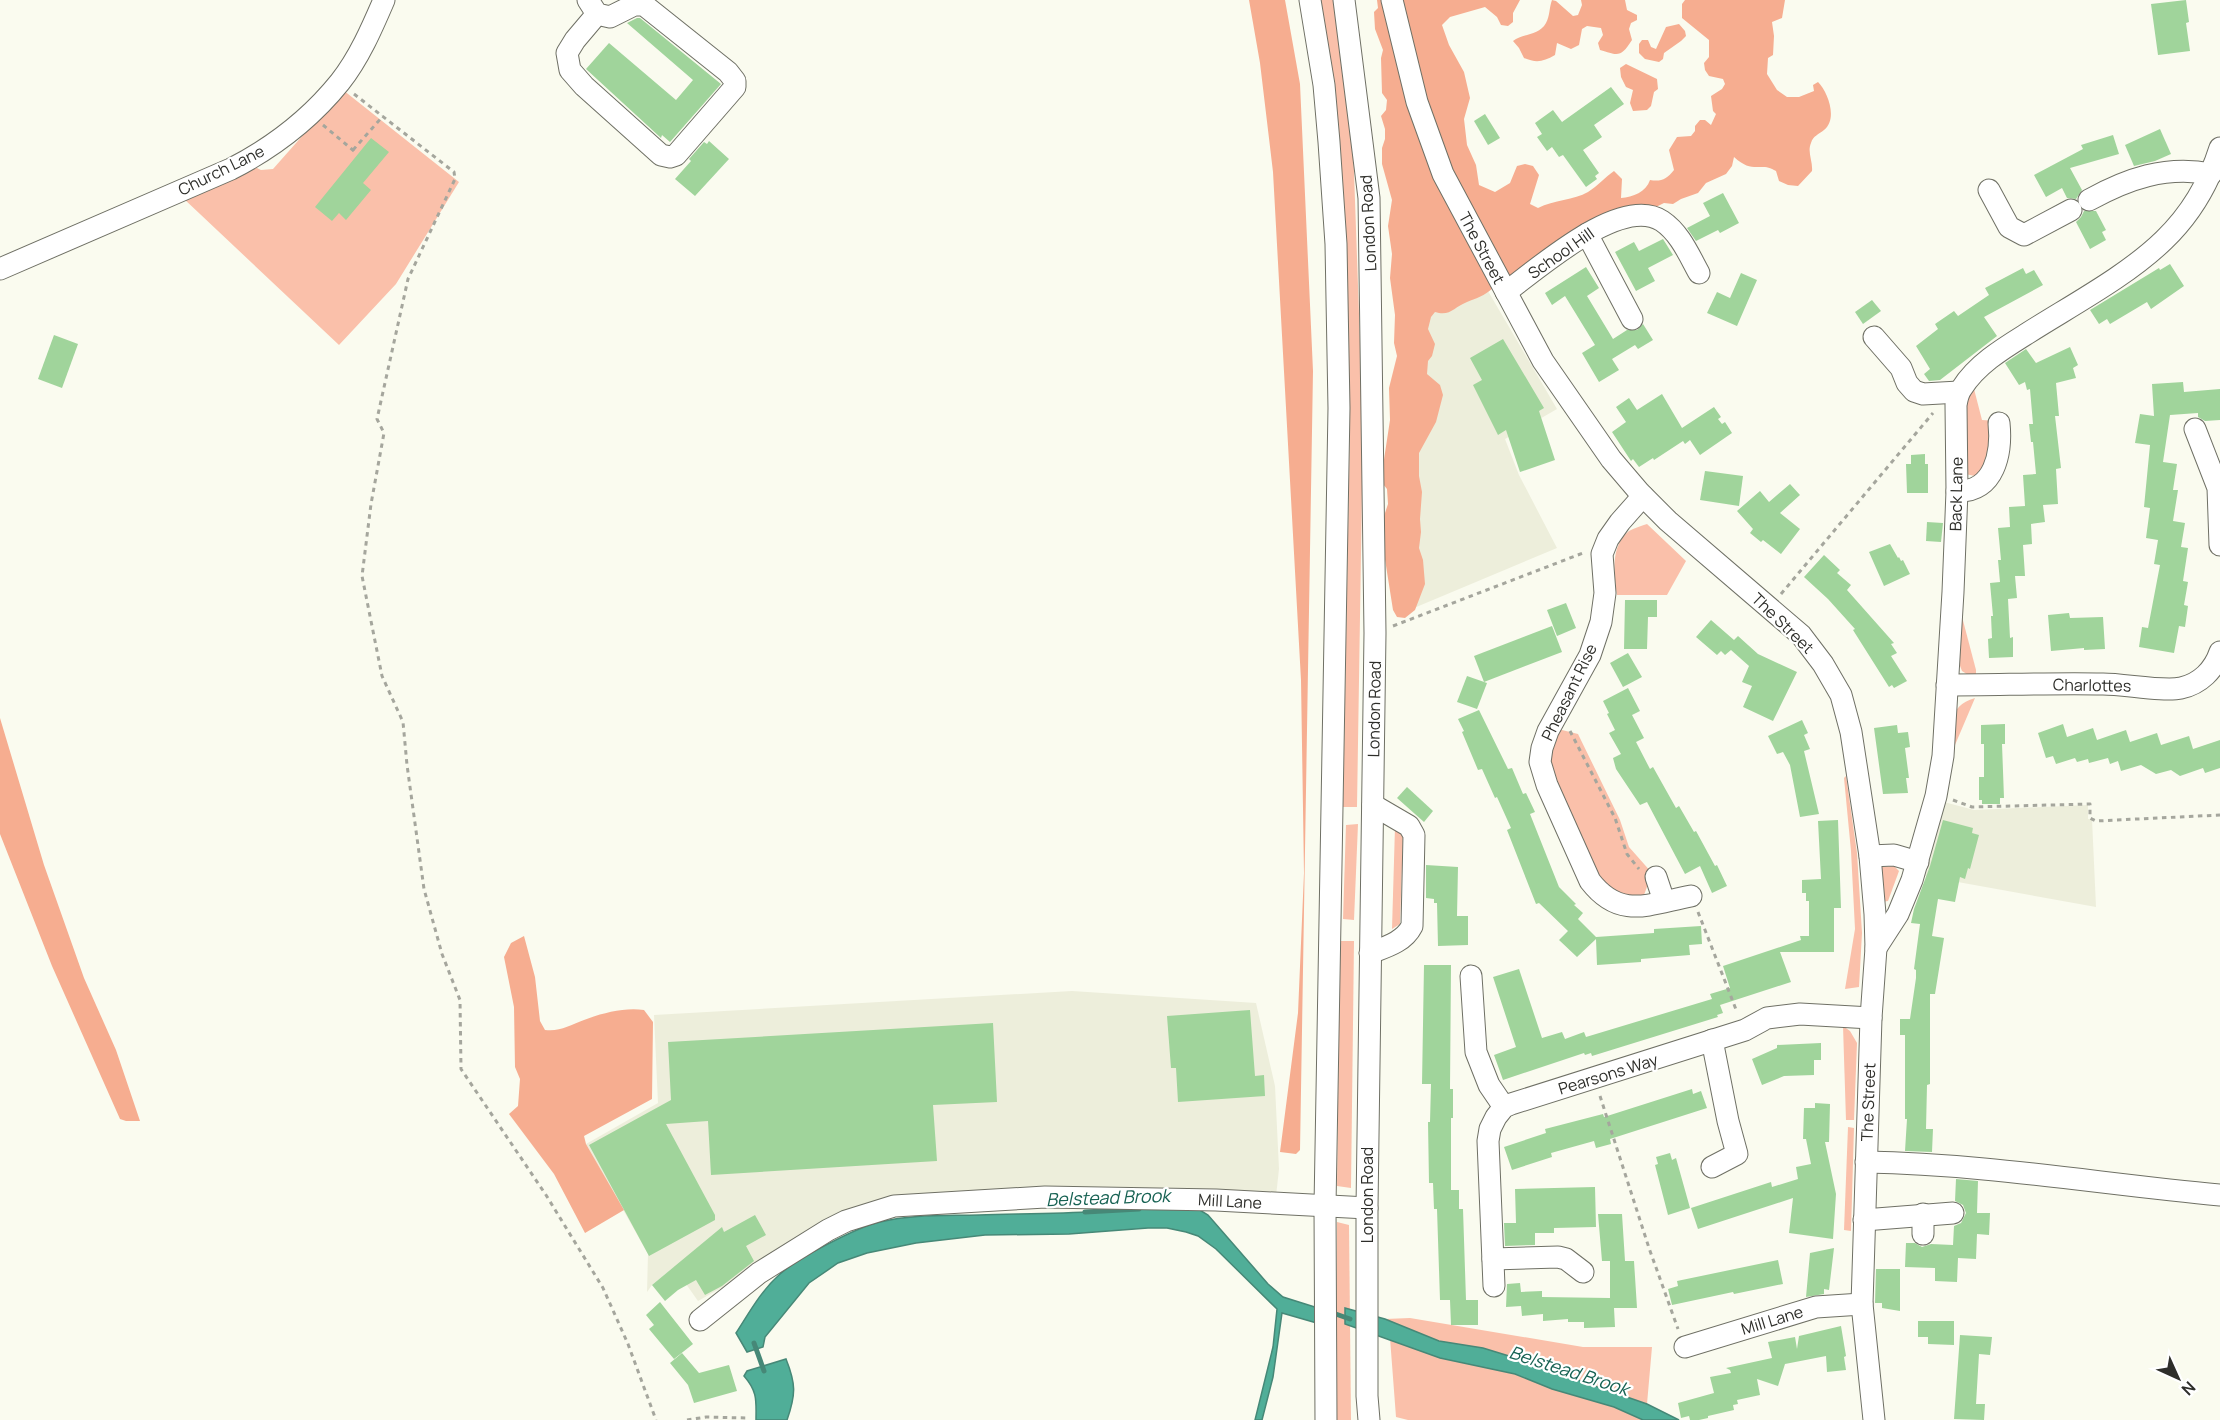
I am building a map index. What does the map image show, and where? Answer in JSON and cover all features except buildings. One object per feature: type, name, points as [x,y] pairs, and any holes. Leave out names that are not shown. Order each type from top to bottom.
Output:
[{"type":"street","name":"Church Lane","points":[[0,269],[231,169],[269,147],[309,114],[339,82],[363,44],[384,0]]},
{"type":"street","name":"London Road","points":[[1310,0],[1324,85],[1329,142],[1336,244],[1339,408],[1325,1206],[1326,1420]]},
{"type":"street","name":"London Road","points":[[1344,0],[1369,198],[1375,633],[1367,1208],[1369,1420]]},
{"type":"street","name":"The Street","points":[[1392,0],[1417,102],[1443,174],[1543,361],[1611,459],[1643,496],[1668,521],[1801,635],[1834,680],[1841,695],[1851,732],[1870,856],[1876,948],[1871,1018],[1862,1304],[1874,1420]]},
{"type":"street","points":[[634,5],[644,5],[728,72],[735,81],[735,87],[676,155],[670,157],[662,155],[584,86],[570,70],[567,53],[593,7],[610,17],[634,5]]},
{"type":"street","points":[[1874,337],[1900,368],[1907,383],[1914,391],[1923,394],[1959,392],[1990,359],[2149,254],[2177,227],[2188,212],[2211,174],[2220,148]]},
{"type":"street","points":[[1989,190],[2009,228],[2024,235],[2124,182],[2155,173],[2195,171],[2211,174]]},
{"type":"street","name":"School Hill","points":[[1506,292],[1587,234],[1620,218],[1633,215],[1655,217],[1663,221],[1677,235],[1699,273]]},
{"type":"street","points":[[1587,234],[1632,319]]},
{"type":"street","name":"Back Lane","points":[[1876,948],[1898,914],[1918,862],[1936,796],[1942,756],[1957,491],[1956,405],[1959,392]]},
{"type":"street","points":[[1957,491],[1973,489],[1982,484],[1993,472],[2000,448],[1999,423]]},
{"type":"street","points":[[2195,429],[2217,479],[2220,545]]},
{"type":"street","points":[[1602,555],[1608,539],[1643,496]]},
{"type":"street","name":"Pheasant Rise","points":[[1602,555],[1605,593],[1600,622],[1590,655],[1554,720],[1542,748],[1540,762],[1547,785],[1590,881],[1599,893],[1621,906],[1635,906],[1659,887],[1691,896]]},
{"type":"street","name":"Charlottes","points":[[1947,686],[2103,684],[2175,689],[2201,680],[2214,666],[2220,652]]},
{"type":"street","points":[[1370,953],[1392,945],[1408,933],[1412,926],[1414,835],[1409,826],[1373,805]]},
{"type":"street","points":[[1870,856],[1894,855],[1918,862]]},
{"type":"street","points":[[1472,976],[1476,1052],[1483,1073],[1504,1107],[1492,1124],[1488,1141],[1494,1286]]},
{"type":"street","name":"Pearsons Way","points":[[1504,1107],[1594,1079],[1629,1076],[1712,1040],[1745,1030],[1767,1018],[1800,1014],[1871,1018]]},
{"type":"street","points":[[1712,1040],[1737,1154],[1712,1167]]},
{"type":"street","points":[[1866,1162],[1923,1163],[1999,1169],[2220,1195]]},
{"type":"street","name":"Mill Lane","points":[[700,1320],[759,1273],[828,1230],[846,1221],[894,1206],[1046,1197],[1216,1200],[1367,1208]]},
{"type":"street","points":[[1864,1220],[1923,1224],[1953,1213]]},
{"type":"street","points":[[1493,1259],[1558,1249],[1566,1259],[1583,1272]]},
{"type":"street","name":"Mill Lane","points":[[1685,1347],[1816,1307],[1862,1304]]},
{"type":"path","points":[[339,82],[454,171],[455,179],[408,279],[377,419],[384,433],[371,504],[362,576],[382,676],[403,722],[424,890],[442,954],[460,1000],[461,1069],[546,1195],[603,1288],[628,1344],[656,1420]]},
{"type":"path","points":[[309,114],[354,150],[383,116]]},
{"type":"path","points":[[1769,608],[1946,398],[1959,392]]},
{"type":"path","points":[[1375,633],[1588,551],[1602,555]]},
{"type":"path","points":[[1554,720],[1572,732],[1615,818],[1627,854],[1640,871],[1659,887]]},
{"type":"path","points":[[1936,796],[1972,807],[2090,804],[2090,818],[2096,821],[2220,815]]},
{"type":"path","points":[[1691,896],[1745,1030]]},
{"type":"path","points":[[1594,1079],[1649,1248],[1685,1347]]},
{"type":"path","points":[[687,1420],[706,1417],[746,1418],[747,1420]]},
{"type":"shaded area","points":[[1249,0],[1285,0],[1300,84],[1313,371],[1300,1150],[1296,1154],[1280,1152],[1298,1013],[1304,873],[1301,680],[1273,172],[1260,63]]},
{"type":"shaded area","points":[[1320,0],[1333,0],[1353,144],[1363,427],[1357,807],[1343,807],[1350,426],[1340,142]]},
{"type":"shaded area","points":[[1377,0],[1520,0],[1513,13],[1513,22],[1508,26],[1501,25],[1497,17],[1485,7],[1450,17],[1442,25],[1449,45],[1464,72],[1470,98],[1464,119],[1467,145],[1476,165],[1479,185],[1495,192],[1510,183],[1517,166],[1525,164],[1533,166],[1539,175],[1530,204],[1538,208],[1588,192],[1614,171],[1622,179],[1621,198],[1639,193],[1650,180],[1664,179],[1674,170],[1669,150],[1677,137],[1691,136],[1700,120],[1705,120],[1711,125],[1716,114],[1713,111],[1711,96],[1722,89],[1725,84],[1723,79],[1709,76],[1705,70],[1704,63],[1709,57],[1709,40],[1682,18],[1682,4],[1685,0],[1785,0],[1782,18],[1772,22],[1773,55],[1768,58],[1767,74],[1777,90],[1787,97],[1799,97],[1814,91],[1813,85],[1818,82],[1828,99],[1831,113],[1828,125],[1811,143],[1812,171],[1798,186],[1779,181],[1776,171],[1771,168],[1752,167],[1734,157],[1732,166],[1726,174],[1706,183],[1698,193],[1673,204],[1664,203],[1448,312],[1435,312],[1428,329],[1435,344],[1428,361],[1427,374],[1440,385],[1443,395],[1436,422],[1419,453],[1422,492],[1419,548],[1423,560],[1425,584],[1415,610],[1405,618],[1397,617],[1393,610],[1381,534],[1381,525],[1388,504],[1387,489],[1383,484],[1383,466],[1390,420],[1389,388],[1397,356],[1394,343],[1395,315],[1390,278],[1392,254],[1388,226],[1392,200],[1382,164],[1385,129],[1381,116],[1386,110],[1387,100],[1382,93],[1381,58],[1383,50],[1375,29],[1374,12],[1378,8]]},
{"type":"shaded area","points":[[1552,0],[1573,16],[1578,15],[1582,5],[1581,0],[1625,0],[1627,10],[1637,15],[1637,20],[1631,23],[1629,29],[1632,40],[1619,54],[1606,52],[1600,50],[1598,43],[1603,35],[1601,28],[1587,26],[1582,29],[1579,45],[1571,49],[1557,43],[1555,55],[1551,57],[1536,61],[1524,58],[1513,41],[1543,27],[1548,18]]},
{"type":"shaded area","points":[[1679,24],[1686,36],[1664,53],[1663,59],[1659,62],[1645,59],[1639,53],[1639,44],[1642,40],[1648,40],[1651,47],[1656,49],[1666,27]]},
{"type":"shaded area","points":[[1626,64],[1657,79],[1658,89],[1654,92],[1651,106],[1647,110],[1633,111],[1630,103],[1633,90],[1626,87],[1621,77],[1620,68]]},
{"type":"shaded area","points":[[343,90],[459,182],[396,284],[339,345],[183,198],[255,167],[261,170],[273,169]]},
{"type":"shaded area","points":[[1471,262],[1557,409],[1505,439],[1519,475],[1557,548],[1402,613],[1412,335]]},
{"type":"shaded area","points":[[1974,389],[1982,420],[1997,421],[1989,469],[1975,476],[1960,473],[1961,408]]},
{"type":"shaded area","points":[[1647,524],[1686,561],[1667,595],[1617,595],[1615,561],[1619,544],[1629,531]]},
{"type":"shaded area","points":[[1961,613],[1976,670],[1976,680],[1962,671],[1957,658]]},
{"type":"shaded area","points":[[1975,698],[1952,752],[1952,726],[1955,712],[1966,702]]},
{"type":"shaded area","points":[[0,718],[44,865],[84,978],[116,1050],[140,1121],[120,1119],[52,966],[0,834]]},
{"type":"shaded area","points":[[1558,729],[1578,734],[1620,820],[1629,847],[1652,873],[1644,895],[1624,898],[1604,887],[1551,773],[1551,749]]},
{"type":"shaded area","points":[[1846,776],[1857,853],[1862,933],[1859,987],[1845,989],[1855,929],[1844,778]]},
{"type":"shaded area","points":[[1944,802],[1974,810],[2088,805],[2088,819],[2092,819],[2096,907],[1919,875]]},
{"type":"shaded area","points":[[1358,824],[1354,920],[1343,919],[1346,825]]},
{"type":"shaded area","points":[[1395,827],[1403,835],[1400,924],[1392,929]]},
{"type":"shaded area","points":[[1894,866],[1899,871],[1888,901],[1882,902],[1877,873],[1882,867]]},
{"type":"shaded area","points":[[524,936],[535,977],[540,1021],[545,1030],[560,1029],[598,1015],[629,1009],[644,1010],[653,1022],[652,1099],[584,1136],[586,1144],[624,1210],[585,1233],[554,1174],[509,1114],[518,1106],[520,1079],[515,1067],[514,1007],[504,957],[511,943]]},
{"type":"shaded area","points":[[1340,941],[1354,941],[1351,1188],[1337,1186]]},
{"type":"shaded area","points":[[1072,991],[1256,1003],[1275,1086],[1279,1169],[1276,1196],[1060,1187],[835,1224],[698,1301],[674,1267],[647,1292],[648,1254],[586,1144],[658,1103],[654,1015]]},
{"type":"shaded area","points":[[1843,1026],[1850,1031],[1857,1043],[1854,1120],[1846,1120]]},
{"type":"shaded area","points":[[1848,1127],[1854,1128],[1851,1231],[1844,1230]]},
{"type":"shaded area","points":[[1337,1222],[1349,1225],[1351,1420],[1336,1420]]},
{"type":"shaded area","points":[[1410,1318],[1583,1347],[1652,1347],[1647,1404],[1483,1348],[1439,1341],[1385,1319]]},
{"type":"shaded area","points":[[1390,1338],[1440,1358],[1515,1374],[1552,1389],[1614,1407],[1643,1420],[1408,1420],[1396,1417]]},
{"type":"water","points":[[1175,1203],[1195,1207],[1208,1215],[1268,1284],[1283,1297],[1334,1313],[1334,1328],[1282,1313],[1273,1377],[1262,1420],[1255,1420],[1273,1347],[1277,1309],[1216,1249],[1198,1236],[1167,1228],[1069,1234],[985,1235],[916,1243],[867,1253],[838,1263],[809,1283],[765,1337],[763,1347],[747,1352],[736,1333],[756,1302],[787,1268],[842,1237],[880,1222],[929,1216],[1101,1211]]},
{"type":"water","points":[[1345,1308],[1385,1319],[1439,1341],[1483,1348],[1509,1356],[1647,1404],[1679,1420],[1643,1420],[1614,1407],[1552,1389],[1515,1374],[1440,1358],[1345,1324]]},
{"type":"water","points":[[786,1359],[794,1389],[787,1420],[756,1420],[754,1392],[744,1376],[747,1371]]},
{"type":"waterway","name":"Belstead Brook","points":[[1085,1212],[1139,1209]]},
{"type":"waterway","name":"Belstead Brook","points":[[1330,1312],[1350,1319]]},
{"type":"waterway","name":"Belstead Brook","points":[[754,1343],[764,1371]]}]
